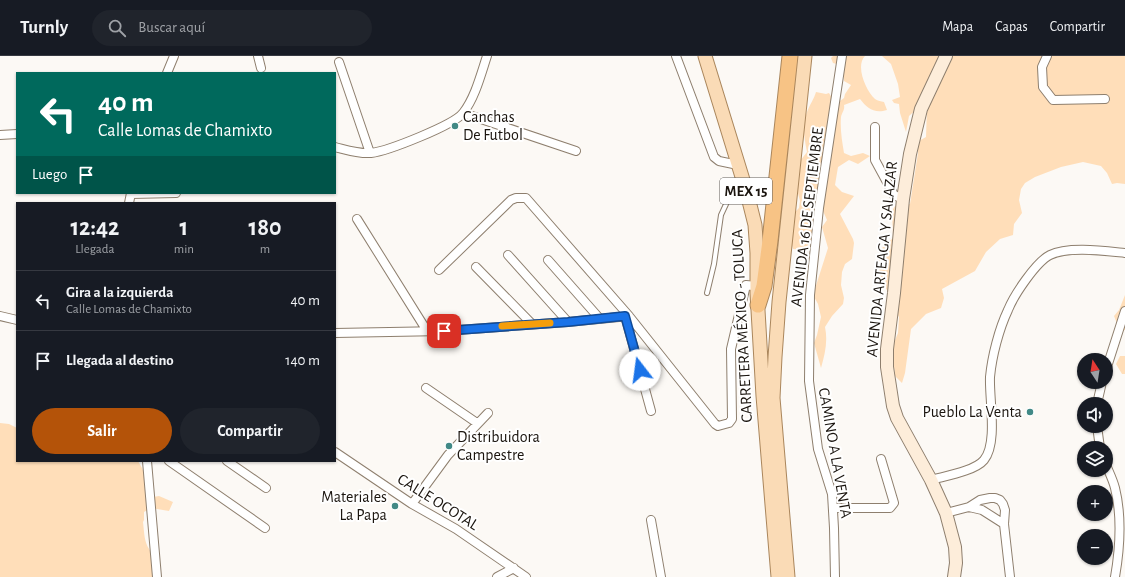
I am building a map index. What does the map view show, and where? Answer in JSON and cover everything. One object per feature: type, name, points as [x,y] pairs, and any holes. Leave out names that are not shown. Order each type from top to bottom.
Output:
[{"type":"highway","points":[[758,305],[764,286],[770,241],[790,56]]},
{"type":"main road","name":"CARRETERA MÉXICO - TOLUCA","points":[[705,56],[755,225],[765,430],[778,577]]},
{"type":"main road","name":"CARRETERA MÉXICO - TOLUCA","points":[[788,577],[773,398],[779,302],[805,56]]},
{"type":"street","points":[[167,72],[174,56]]},
{"type":"street","points":[[258,56],[261,68]]},
{"type":"street","points":[[336,147],[370,153],[387,149],[446,125],[463,113],[477,84],[486,56]]},
{"type":"street","points":[[676,56],[714,157],[719,161],[738,165]]},
{"type":"street","name":"AVENIDA 16 DE SEPTIEMBRE","points":[[809,381],[810,295],[819,208],[842,56]]},
{"type":"street","name":"AVENIDA ARTEAGA Y SALAZAR","points":[[946,56],[921,109],[910,154],[903,199],[887,349],[887,367],[893,406],[897,418],[931,480],[946,513],[955,547],[956,563],[954,577]]},
{"type":"street","points":[[1047,56],[1042,67],[1043,87],[1053,100],[1105,99]]},
{"type":"street","points":[[339,62],[370,153]]},
{"type":"street","points":[[463,113],[576,151]]},
{"type":"street","points":[[875,127],[875,160],[894,195],[903,199]]},
{"type":"street","points":[[0,135],[16,134]]},
{"type":"street","points":[[439,270],[511,200],[516,198],[526,198],[627,316],[718,426],[729,423],[732,419],[732,349],[746,285],[757,286]]},
{"type":"street","points":[[357,219],[427,331]]},
{"type":"street","points":[[931,480],[977,466],[984,460],[990,450],[990,377],[997,342],[1008,309],[1032,270],[1050,255],[1070,250],[1125,253]]},
{"type":"street","points":[[508,255],[568,322]]},
{"type":"street","points":[[548,260],[600,319]]},
{"type":"street","points":[[476,266],[532,324]]},
{"type":"street","points":[[1111,353],[1125,311]]},
{"type":"street","points":[[0,316],[16,320]]},
{"type":"street","points":[[336,333],[444,331],[627,316]]},
{"type":"street","points":[[627,316],[651,411]]},
{"type":"street","name":"CAMINO A LA VENTA","points":[[809,381],[818,449],[830,488],[833,508],[835,577]]},
{"type":"street","points":[[426,388],[477,423]]},
{"type":"street","points":[[412,504],[448,455],[488,413]]},
{"type":"street","name":"CALLE OCOTAL","points":[[336,453],[412,504],[456,529],[526,577]]},
{"type":"street","points":[[833,508],[890,508],[894,503],[881,459]]},
{"type":"street","points":[[147,462],[157,577]]},
{"type":"street","points":[[170,462],[265,528]]},
{"type":"street","points":[[228,462],[266,488]]},
{"type":"street","points":[[1111,477],[1115,487],[1119,531],[1115,577]]},
{"type":"street","points":[[946,513],[969,507],[980,500],[990,498],[1000,500],[1005,510],[1004,524],[1010,577]]},
{"type":"street","points":[[969,507],[982,510],[1004,524]]},
{"type":"street","points":[[650,520],[661,577]]},
{"type":"street","points":[[497,577],[514,568]]},
{"type":"lane","points":[[707,293],[714,264],[721,215],[728,200],[746,193]]},
{"type":"shaded area","points":[[833,56],[865,56],[862,60],[861,72],[865,85],[875,99],[884,102],[887,110],[875,111],[865,105],[860,99],[844,105],[841,117],[841,135],[844,153],[851,156],[863,153],[870,156],[858,164],[849,160],[838,167],[835,185],[842,192],[854,196],[840,214],[854,243],[852,259],[845,264],[842,272],[841,285],[844,298],[843,304],[832,316],[825,327],[826,348],[821,368],[814,343],[821,317],[818,304],[813,295],[828,248],[822,227],[827,220],[823,211],[819,214],[812,210],[814,235],[805,250],[793,249],[787,227],[789,218],[799,208],[800,201],[793,175],[797,165],[807,152],[804,127],[808,109],[816,92],[826,94],[829,93],[833,100],[840,101],[844,98],[851,85],[844,81],[844,66],[833,63],[831,58]]},
{"type":"shaded area","points":[[882,56],[1125,56],[1125,184],[1112,184],[1107,173],[1101,166],[1083,162],[1061,167],[1035,177],[1025,183],[1021,189],[1019,200],[1022,213],[1014,224],[1013,235],[1000,239],[986,252],[975,271],[942,289],[944,298],[941,308],[926,314],[911,329],[905,373],[902,383],[895,376],[892,347],[898,333],[899,317],[893,307],[891,296],[882,283],[877,257],[881,249],[893,238],[892,211],[895,206],[910,204],[918,153],[917,142],[926,137],[927,107],[931,82],[921,94],[920,106],[909,116],[906,132],[900,113],[899,104],[894,103],[892,100],[900,97],[898,84],[891,64]]},
{"type":"shaded area","points":[[1125,295],[1125,330],[1120,331],[1114,316],[1119,310]]},
{"type":"shaded area","points":[[1120,356],[1125,356],[1125,374],[1122,374],[1116,364]]},
{"type":"shaded area","points":[[0,423],[9,424],[16,428],[16,462],[139,462],[153,497],[159,496],[173,502],[169,511],[151,508],[144,512],[143,522],[145,538],[147,546],[157,559],[157,577],[0,577]]},
{"type":"slow traffic","points":[[502,326],[550,323]]},
{"type":"place","name":"Canchas De Futbol","points":[[455,126]]},
{"type":"place","name":"Pueblo La Venta","points":[[1030,412]]},
{"type":"place","name":"Distribuidora Campestre","points":[[449,446]]},
{"type":"place","name":"Materiales La Papa","points":[[395,506]]},
{"type":"route","points":[[444,331],[568,322],[625,316],[640,370]]}]
